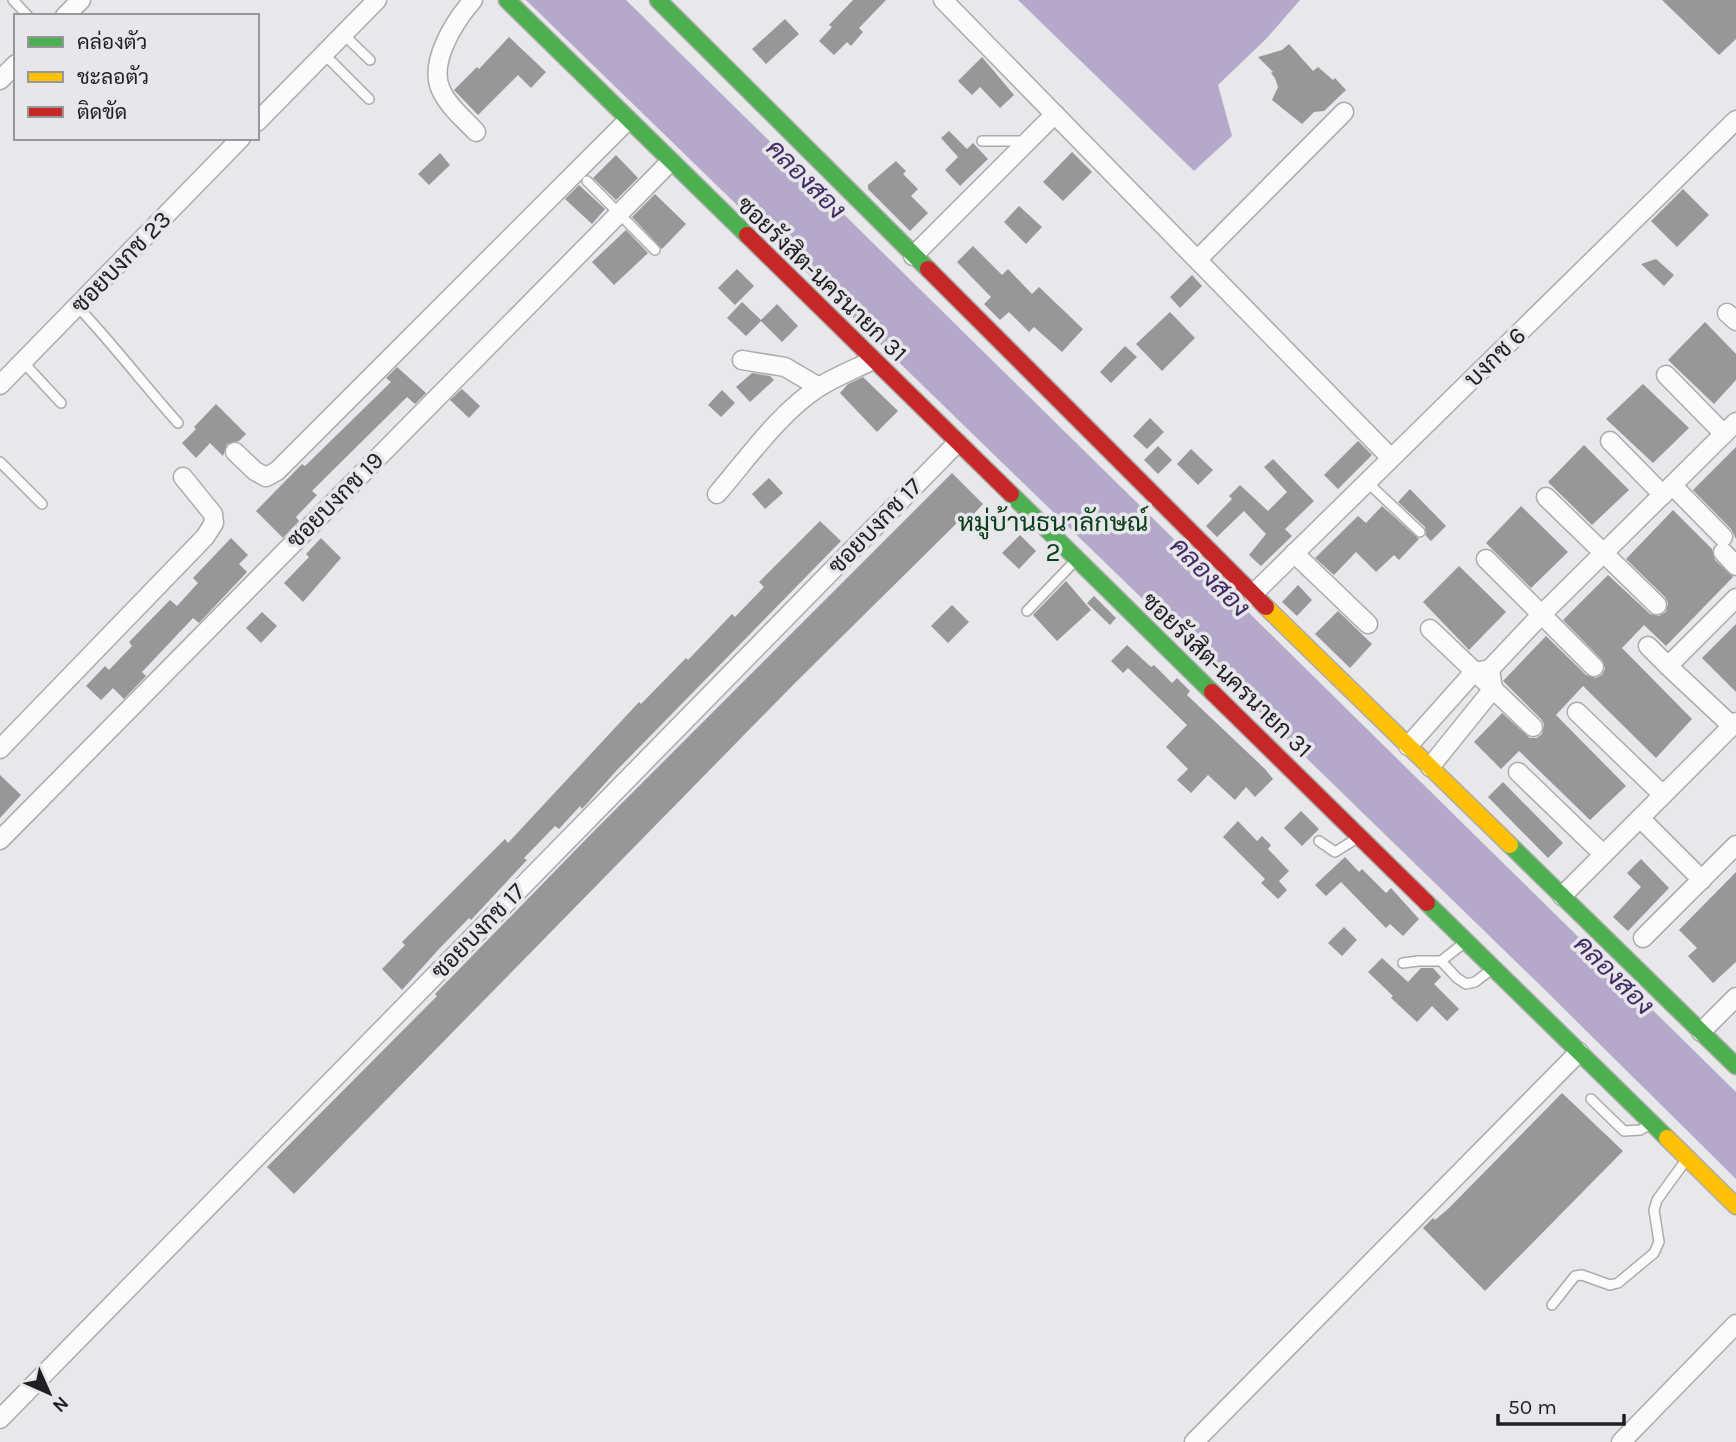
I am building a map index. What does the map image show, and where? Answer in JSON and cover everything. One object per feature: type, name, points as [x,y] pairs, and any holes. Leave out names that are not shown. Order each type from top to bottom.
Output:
[{"type":"street","points":[[67,14],[80,0]]},
{"type":"street","points":[[259,120],[377,0]]},
{"type":"street","points":[[473,0],[447,40],[437,71],[440,89],[445,98],[476,132]]},
{"type":"street","name":"ซอยรังสิต-นครนายก 31","points":[[507,0],[1736,1206]]},
{"type":"street","points":[[658,0],[1253,594],[1701,1032],[1733,1057]]},
{"type":"street","points":[[943,0],[1391,458]]},
{"type":"street","points":[[0,80],[14,66]]},
{"type":"street","points":[[1198,259],[1344,112]]},
{"type":"street","points":[[913,257],[1055,114]]},
{"type":"street","points":[[235,453],[266,477],[278,471],[628,120]]},
{"type":"street","name":"บงกช 6","points":[[1253,594],[1736,120]]},
{"type":"street","name":"ซอยบงกช 23","points":[[0,385],[239,140]]},
{"type":"street","name":"ซอยบงกช 19","points":[[0,840],[670,162]]},
{"type":"street","points":[[742,360],[785,367],[819,387]]},
{"type":"street","points":[[717,494],[772,430],[819,387],[873,360]]},
{"type":"street","points":[[1408,746],[1730,428],[1666,375]]},
{"type":"street","points":[[1610,441],[1667,490],[1723,545],[1736,566]]},
{"type":"street","name":"ซอยบงกช 17","points":[[0,1419],[957,443]]},
{"type":"street","points":[[0,749],[205,537],[214,523],[213,514],[183,477]]},
{"type":"street","points":[[1546,497],[1657,605]]},
{"type":"street","points":[[1294,554],[1368,624]]},
{"type":"street","points":[[1486,559],[1540,616],[1594,667]]},
{"type":"street","points":[[1668,666],[1736,598]]},
{"type":"street","points":[[1430,629],[1482,671],[1493,689],[1533,727]]},
{"type":"street","points":[[1562,896],[1734,724],[1647,646]]},
{"type":"street","points":[[1430,767],[1493,689]]},
{"type":"street","points":[[1577,712],[1663,795]]},
{"type":"street","points":[[1518,772],[1603,854]]},
{"type":"street","points":[[1640,818],[1702,880]]},
{"type":"street","points":[[1643,938],[1736,845]]},
{"type":"street","points":[[1701,1032],[1736,998]]},
{"type":"street","points":[[1194,1442],[1579,1052]]},
{"type":"street","points":[[1621,1442],[1736,1324]]},
{"type":"lane","points":[[13,0],[26,14]]},
{"type":"lane","points":[[343,34],[370,60]]},
{"type":"lane","points":[[324,54],[369,99]]},
{"type":"lane","points":[[982,141],[1028,141]]},
{"type":"lane","points":[[587,181],[654,250]]},
{"type":"lane","points":[[77,306],[107,337],[178,423]]},
{"type":"lane","points":[[23,362],[61,402]]},
{"type":"lane","points":[[0,462],[42,504]]},
{"type":"lane","points":[[1367,482],[1420,532]]},
{"type":"lane","points":[[1027,611],[1076,560]]},
{"type":"lane","points":[[1319,841],[1335,852],[1359,837]]},
{"type":"lane","points":[[1403,963],[1441,961],[1466,941]]},
{"type":"lane","points":[[1441,961],[1466,984],[1475,982],[1493,968]]},
{"type":"lane","points":[[1591,1098],[1624,1131],[1640,1130],[1652,1124]]},
{"type":"lane","points":[[1552,1305],[1576,1276],[1582,1275],[1610,1285],[1618,1283],[1654,1254],[1659,1242],[1654,1210],[1657,1200],[1687,1158]]},
{"type":"water","name":"คลองสอง","points":[[526,0],[626,0],[1736,1092],[1736,1179],[1541,986]]},
{"type":"water","points":[[1018,0],[1300,0],[1266,39],[1218,85],[1232,136],[1194,171]]},
{"type":"building","points":[[853,0],[886,0],[859,28],[863,32],[851,46],[847,42],[834,55],[819,41],[832,27],[829,25]]},
{"type":"building","points":[[1662,0],[1736,0],[1736,39],[1719,55]]},
{"type":"building","points":[[785,19],[799,34],[766,64],[752,49]]},
{"type":"building","points":[[509,37],[546,72],[531,88],[518,75],[478,115],[454,90],[477,67],[479,69]]},
{"type":"building","points":[[1289,44],[1313,71],[1318,67],[1333,80],[1335,78],[1346,90],[1324,111],[1314,112],[1302,124],[1272,100],[1278,87],[1271,73],[1273,72],[1258,57],[1282,50]]},
{"type":"building","points":[[982,57],[1014,95],[1000,108],[980,87],[972,95],[958,81]]},
{"type":"building","points":[[949,131],[967,149],[973,143],[988,159],[960,186],[945,170],[958,157],[941,138]]},
{"type":"building","points":[[1072,152],[1092,172],[1063,201],[1043,182]]},
{"type":"building","points":[[440,153],[450,165],[429,185],[418,174]]},
{"type":"building","points":[[616,155],[638,178],[616,200],[593,178]]},
{"type":"building","points":[[896,161],[906,171],[903,174],[918,189],[911,196],[928,213],[910,231],[868,189],[868,185]]},
{"type":"building","points":[[579,185],[605,209],[592,224],[565,199]]},
{"type":"building","points":[[1683,189],[1709,215],[1677,247],[1651,221]]},
{"type":"building","points":[[655,194],[686,224],[662,249],[632,217]]},
{"type":"building","points":[[1019,206],[1042,227],[1026,244],[1004,222]]},
{"type":"building","points":[[626,230],[648,253],[614,285],[592,262]]},
{"type":"building","points":[[973,246],[1002,275],[1008,269],[1032,294],[1039,287],[1083,329],[1062,352],[1034,327],[1029,332],[1009,312],[1000,320],[984,304],[991,297],[957,262]]},
{"type":"building","points":[[1656,259],[1674,275],[1664,286],[1641,264]]},
{"type":"building","points":[[737,269],[754,286],[735,305],[718,288]]},
{"type":"building","points":[[1192,275],[1202,286],[1180,308],[1170,297]]},
{"type":"building","points":[[742,302],[761,320],[777,304],[798,326],[782,342],[761,321],[746,336],[727,318]]},
{"type":"building","points":[[1170,312],[1195,338],[1162,371],[1136,344]]},
{"type":"building","points":[[1705,322],[1736,354],[1736,380],[1714,404],[1668,360]]},
{"type":"building","points":[[1125,346],[1137,357],[1111,383],[1100,372]]},
{"type":"building","points":[[397,367],[426,393],[415,404],[407,397],[312,491],[317,495],[296,517],[299,521],[283,538],[256,511],[302,464],[305,466],[391,382],[386,378]]},
{"type":"building","points":[[752,373],[770,376],[774,380],[750,402],[736,387]]},
{"type":"building","points":[[863,377],[898,411],[877,432],[840,393],[848,384]]},
{"type":"building","points":[[1643,384],[1689,428],[1653,463],[1606,419]]},
{"type":"building","points":[[462,389],[480,406],[469,418],[450,400]]},
{"type":"building","points":[[722,390],[735,403],[721,417],[708,405]]},
{"type":"building","points":[[216,404],[246,434],[239,441],[227,444],[223,456],[210,443],[196,458],[182,443]]},
{"type":"building","points":[[1150,418],[1164,432],[1147,449],[1133,436]]},
{"type":"building","points":[[1358,441],[1372,455],[1338,489],[1324,475]]},
{"type":"building","points":[[1584,445],[1629,490],[1592,525],[1548,482]]},
{"type":"building","points":[[1158,446],[1172,460],[1158,474],[1144,460]]},
{"type":"building","points":[[1736,447],[1736,539],[1731,529],[1693,490]]},
{"type":"building","points":[[1191,449],[1213,470],[1198,485],[1177,464]]},
{"type":"building","points":[[1273,459],[1314,501],[1285,529],[1292,536],[1261,566],[1249,555],[1266,534],[1244,511],[1217,537],[1206,526],[1232,499],[1229,496],[1240,485],[1268,511],[1287,492],[1264,467]]},
{"type":"building","points":[[952,473],[983,504],[966,522],[962,518],[795,683],[294,1194],[267,1167],[437,996],[435,994],[594,831]]},
{"type":"building","points":[[769,478],[783,493],[765,509],[752,494]]},
{"type":"building","points":[[1410,489],[1446,526],[1431,541],[1426,536],[1425,527],[1398,502]]},
{"type":"building","points":[[1382,506],[1419,539],[1399,560],[1394,555],[1376,572],[1356,552],[1334,575],[1315,558],[1358,516],[1366,523]]},
{"type":"building","points":[[1521,506],[1568,552],[1531,588],[1486,543]]},
{"type":"building","points":[[1673,510],[1712,549],[1715,560],[1733,577],[1666,646],[1644,625],[1622,648],[1692,719],[1656,758],[1583,686],[1556,715],[1626,786],[1590,820],[1519,751],[1501,769],[1474,742],[1502,713],[1530,738],[1537,738],[1542,734],[1544,724],[1541,719],[1503,681],[1546,636],[1586,675],[1596,678],[1602,675],[1605,669],[1602,660],[1563,620],[1608,575],[1650,614],[1659,616],[1666,612],[1668,603],[1665,597],[1626,559]]},
{"type":"building","points":[[820,521],[841,541],[582,809],[580,806],[559,829],[555,826],[524,858],[527,860],[402,990],[382,969],[405,945],[402,942],[505,839],[508,843],[639,702],[641,704],[686,658],[688,660],[732,614],[735,617],[764,587],[759,582]]},
{"type":"building","points":[[1020,535],[1036,551],[1019,569],[1002,553]]},
{"type":"building","points":[[231,538],[248,555],[239,564],[247,572],[199,623],[193,618],[142,672],[146,676],[124,699],[113,688],[101,700],[86,686],[105,666],[109,670],[132,646],[129,642],[170,600],[177,606],[198,583],[193,578]]},
{"type":"building","points":[[321,538],[341,558],[303,602],[284,583],[309,557],[306,554]]},
{"type":"building","points":[[1459,566],[1506,612],[1469,650],[1423,602]]},
{"type":"building","points":[[1066,581],[1091,610],[1057,641],[1033,615]]},
{"type":"building","points":[[1298,585],[1312,600],[1297,616],[1282,602]]},
{"type":"building","points":[[1094,596],[1116,618],[1110,625],[1087,603]]},
{"type":"building","points":[[952,605],[969,622],[948,643],[931,626]]},
{"type":"building","points":[[1338,611],[1372,644],[1350,668],[1315,634]]},
{"type":"building","points":[[262,612],[277,626],[261,643],[246,628]]},
{"type":"building","points":[[1736,624],[1736,692],[1702,658]]},
{"type":"building","points":[[1127,645],[1151,667],[1154,665],[1172,683],[1177,678],[1190,691],[1187,695],[1265,769],[1273,779],[1255,797],[1246,787],[1235,800],[1208,775],[1191,793],[1177,780],[1188,769],[1166,747],[1187,725],[1128,668],[1123,673],[1111,661]]},
{"type":"building","points":[[0,775],[21,795],[0,818]]},
{"type":"building","points":[[1503,782],[1563,843],[1548,858],[1488,797]]},
{"type":"building","points":[[1301,811],[1319,829],[1302,846],[1284,828]]},
{"type":"building","points":[[1238,821],[1257,841],[1262,836],[1271,845],[1268,849],[1289,871],[1279,881],[1287,890],[1278,899],[1261,883],[1265,879],[1223,837]]},
{"type":"building","points":[[1345,857],[1359,872],[1362,869],[1386,893],[1391,888],[1419,919],[1403,936],[1390,924],[1386,928],[1341,882],[1326,896],[1315,885]]},
{"type":"building","points":[[1641,859],[1669,888],[1628,931],[1613,917],[1641,887],[1627,873]]},
{"type":"building","points":[[1736,872],[1736,962],[1713,983],[1688,956],[1697,948],[1679,930]]},
{"type":"building","points":[[1344,927],[1357,940],[1342,956],[1328,943]]},
{"type":"building","points":[[1382,958],[1408,982],[1421,968],[1433,968],[1441,977],[1434,984],[1459,1009],[1447,1021],[1432,1006],[1417,1022],[1368,972]]},
{"type":"building","points":[[1562,1093],[1623,1151],[1485,1291],[1423,1228],[1449,1208]]},
{"type":"traffic: fast","points":[[507,0],[747,235]]},
{"type":"traffic: fast","points":[[658,0],[928,269]]},
{"type":"traffic: fast","points":[[1011,494],[1212,692]]},
{"type":"traffic: fast","points":[[1510,845],[1736,1066]]},
{"type":"traffic: fast","points":[[1427,903],[1667,1138]]},
{"type":"traffic: slow","points":[[1266,607],[1510,845]]},
{"type":"traffic: slow","points":[[1667,1138],[1736,1206]]},
{"type":"traffic: jam","points":[[747,235],[1011,494]]},
{"type":"traffic: jam","points":[[928,269],[1266,607]]},
{"type":"traffic: jam","points":[[1212,692],[1427,903]]},
{"type":"district","name":"หมู่บ้านธนาลักษณ์ 2","points":[[1053,537]]}]
